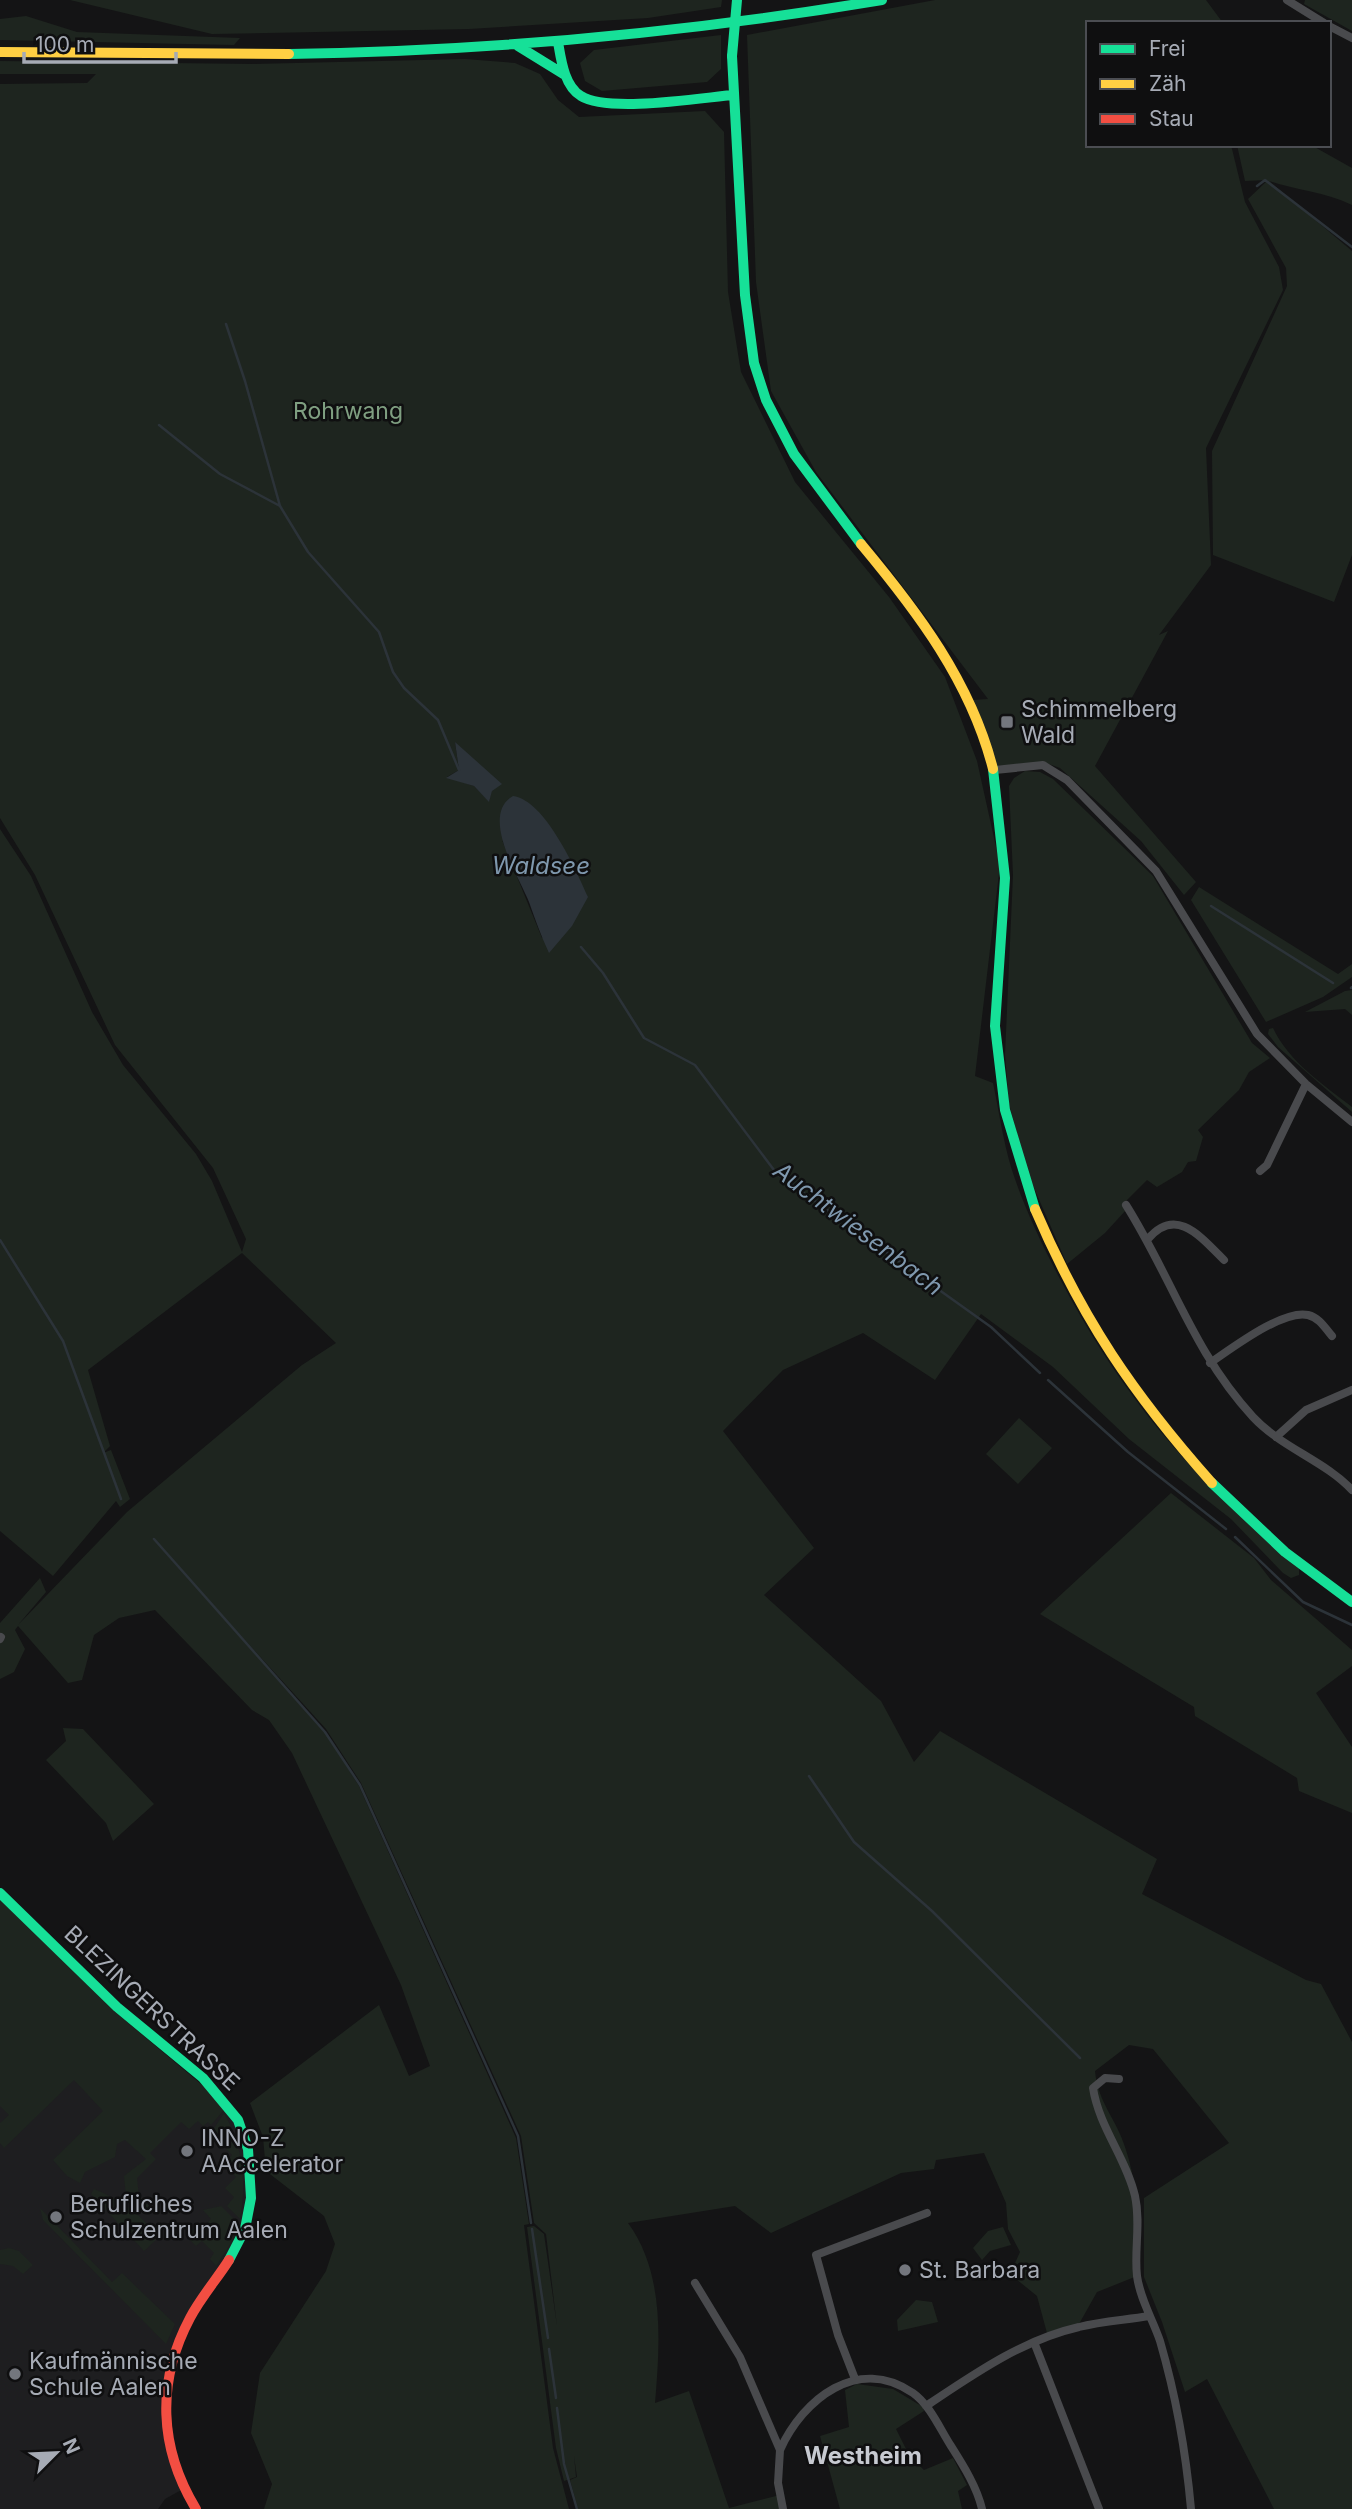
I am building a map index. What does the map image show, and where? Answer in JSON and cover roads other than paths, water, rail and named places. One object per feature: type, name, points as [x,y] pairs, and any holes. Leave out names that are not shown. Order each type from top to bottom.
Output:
[{"type":"street","points":[[737,0],[732,56],[733,95],[750,348],[767,400],[783,435],[814,486],[934,638],[970,700],[995,770],[1006,880],[995,1023],[1000,1086],[1027,1193],[1051,1251],[1112,1357],[1164,1429],[1212,1483],[1264,1532],[1352,1602]]},
{"type":"street","points":[[0,52],[318,54],[515,45],[722,24],[881,0]]},
{"type":"street","points":[[1287,0],[1321,21]]},
{"type":"street","points":[[1331,27],[1352,38]]},
{"type":"street","points":[[558,42],[565,75]]},
{"type":"street","points":[[515,45],[565,75],[583,97],[600,103],[733,95]]},
{"type":"street","points":[[995,770],[1043,765],[1068,780],[1156,871],[1257,1034],[1306,1084],[1352,1122]]},
{"type":"street","points":[[1260,1171],[1267,1165],[1306,1084]]},
{"type":"street","points":[[1126,1205],[1148,1240],[1165,1282],[1210,1363],[1237,1399],[1276,1437],[1342,1479],[1352,1490]]},
{"type":"street","points":[[1148,1240],[1159,1226],[1176,1223],[1188,1228],[1224,1259]]},
{"type":"street","points":[[1210,1363],[1264,1328],[1293,1316],[1310,1315],[1319,1320],[1332,1336]]},
{"type":"street","points":[[1276,1437],[1306,1410],[1352,1390]]},
{"type":"street","points":[[1342,1479],[1352,1479]]},
{"type":"street","name":"BLEZINGERSTRASSE","points":[[3,1896],[123,2012],[215,2093],[239,2121],[252,2184],[249,2217],[239,2243],[188,2320],[172,2358],[166,2384],[164,2411],[168,2449],[183,2490],[196,2509]]},
{"type":"street","points":[[1119,2079],[1105,2078],[1093,2088],[1096,2110],[1118,2152],[1135,2197],[1137,2277],[1159,2339],[1175,2406],[1188,2470],[1191,2509]]},
{"type":"street","points":[[855,2379],[838,2335],[816,2255],[927,2214]]},
{"type":"street","points":[[695,2283],[740,2357],[780,2450]]},
{"type":"street","points":[[926,2406],[998,2358],[1034,2342],[1079,2327],[1149,2316]]},
{"type":"street","points":[[1034,2342],[1099,2509]]},
{"type":"street","points":[[783,2509],[778,2483],[780,2450],[789,2431],[815,2399],[855,2379],[896,2384],[914,2394],[926,2406],[965,2469],[982,2509]]},
{"type":"water","points":[[455,742],[502,784],[492,791],[489,802],[474,786],[446,778],[459,770]]},
{"type":"water","name":"Waldsee","points":[[513,796],[525,800],[548,823],[588,897],[572,926],[549,953],[505,848],[501,832],[500,817],[504,805]]},
{"type":"waterway","points":[[1257,186],[1265,180],[1352,247]]},
{"type":"waterway","name":"Auchtwiesenbach","points":[[226,324],[280,506],[308,552],[379,632],[393,672],[404,688],[438,720],[459,770]]},
{"type":"waterway","points":[[159,425],[220,474],[280,506]]},
{"type":"waterway","points":[[1211,906],[1333,983]]},
{"type":"waterway","name":"Auchtwiesenbach","points":[[581,947],[603,973],[644,1038],[695,1065],[777,1174],[991,1327],[1040,1373]]},
{"type":"waterway","points":[[0,1240],[63,1341],[121,1499]]},
{"type":"waterway","name":"Auchtwiesenbach","points":[[1048,1380],[1128,1452],[1226,1529]]},
{"type":"waterway","name":"Auchtwiesenbach","points":[[1235,1537],[1303,1602],[1352,1625]]},
{"type":"waterway","points":[[154,1539],[325,1732],[360,1785],[518,2136],[531,2223]]},
{"type":"waterway","points":[[809,1776],[854,1842],[932,1911],[1080,2058]]},
{"type":"waterway","points":[[532,2229],[548,2338]]},
{"type":"waterway","points":[[549,2349],[556,2398]]},
{"type":"waterway","points":[[557,2408],[564,2464],[577,2509]]},
{"type":"place","name":"Schimmelberg Wald","points":[[1007,722]]},
{"type":"place","name":"INNO-Z AAccelerator","points":[[187,2151]]},
{"type":"place","name":"Berufliches Schulzentrum Aalen","points":[[56,2217]]},
{"type":"place","name":"St. Barbara","points":[[905,2270]]},
{"type":"place","name":"Kaufmännische Schule Aalen","points":[[15,2374]]},
{"type":"district","name":"Westheim","points":[[863,2456]]},
{"type":"park label","name":"Rohrwang","points":[[348,411]]}]
